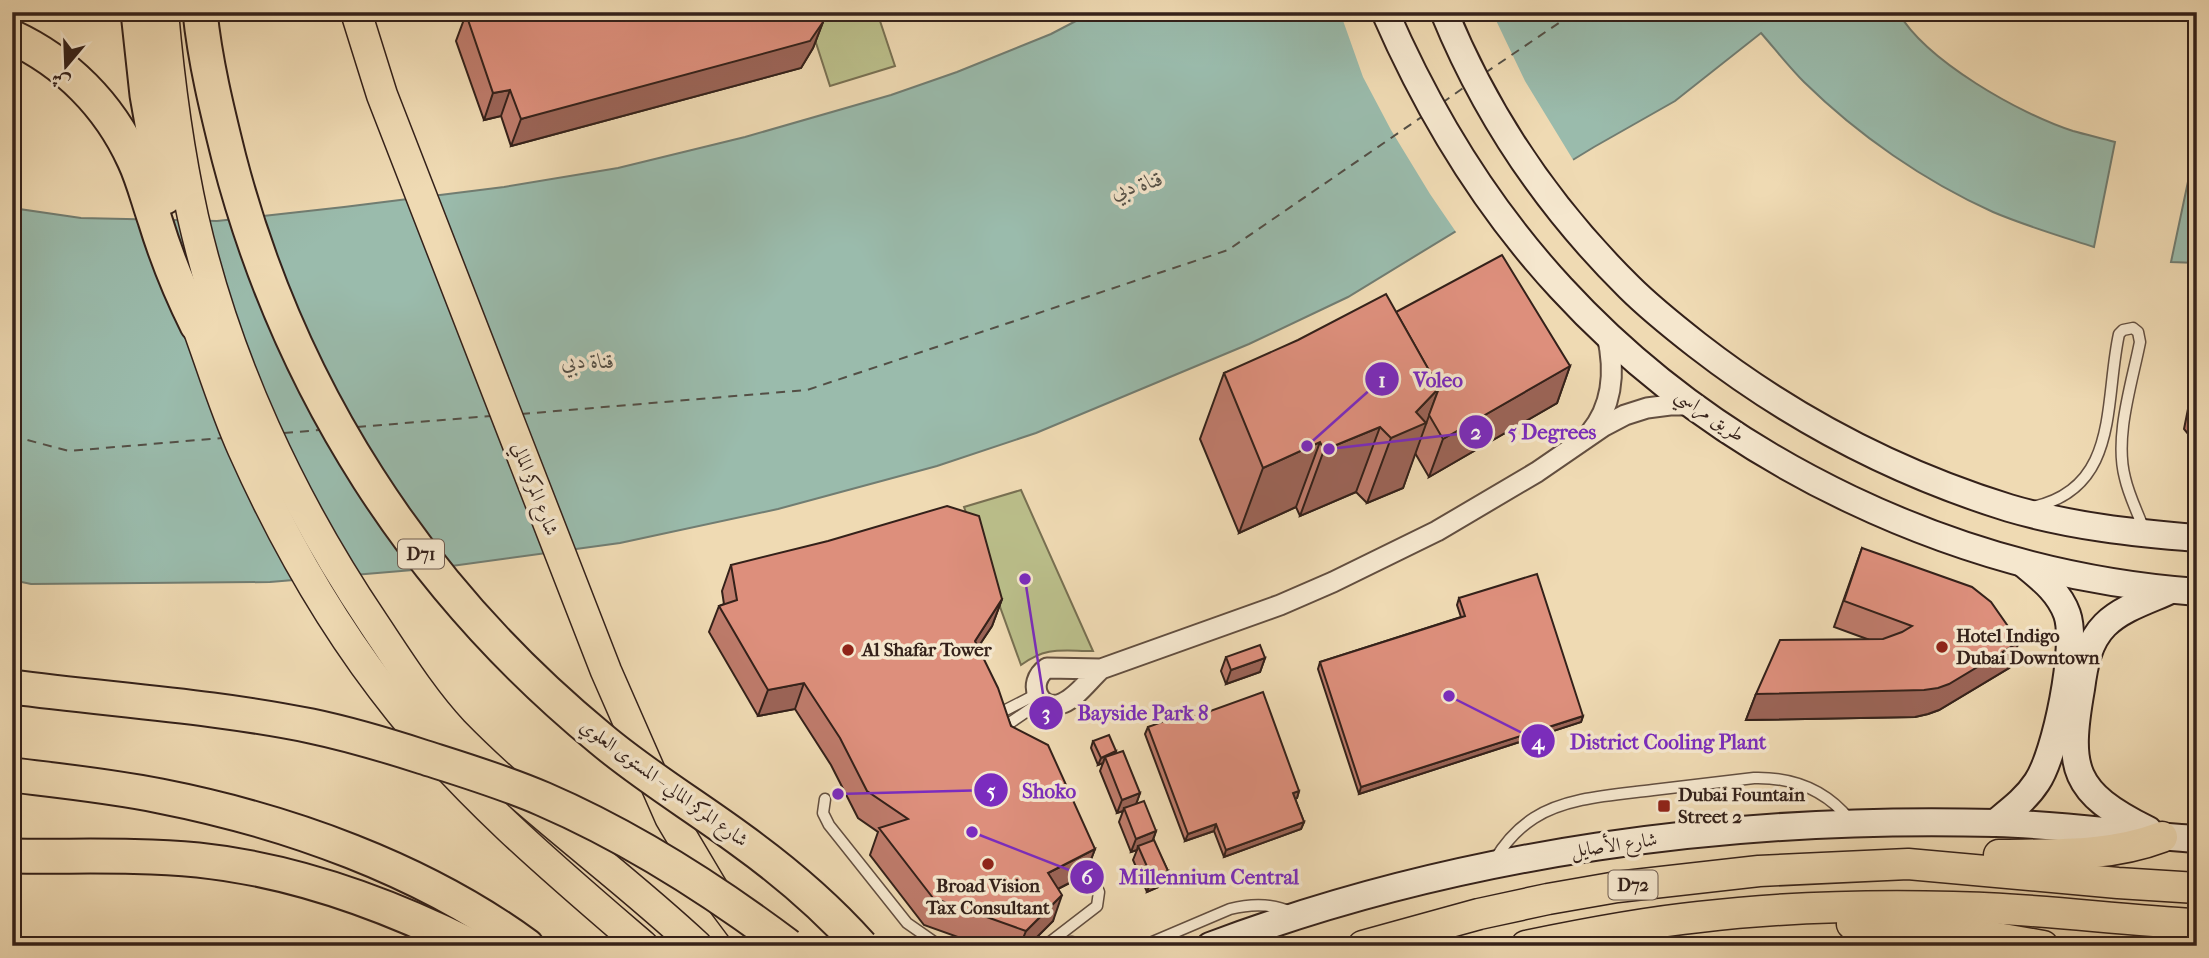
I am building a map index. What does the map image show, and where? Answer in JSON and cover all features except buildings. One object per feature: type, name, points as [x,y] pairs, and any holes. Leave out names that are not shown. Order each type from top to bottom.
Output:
[{"type":"highway","points":[[138,12],[157,158],[197,324]]},
{"type":"highway","name":"شارع المركز المالي - المستوى العلوي","points":[[200,12],[223,133],[244,214],[268,284],[292,341],[334,423],[398,523],[436,573],[493,639],[565,709],[635,766],[779,869],[861,946]]},
{"type":"highway","points":[[12,37],[51,57],[72,75],[91,93],[115,126],[135,161],[168,259],[197,324]]},
{"type":"highway","points":[[12,687],[206,709],[311,726],[374,742],[490,778],[544,799],[672,866],[735,906],[788,946]]},
{"type":"highway","points":[[12,775],[160,796],[297,832],[414,879],[475,912],[527,946]]},
{"type":"highway","points":[[12,856],[200,860],[284,874],[367,900],[471,946]]},
{"type":"main road","points":[[163,12],[174,116],[194,219],[220,312],[249,392],[294,491],[329,555],[387,644],[451,730],[534,809],[697,946]]},
{"type":"main road","name":"شارع المركز المالي","points":[[356,12],[387,108],[606,671],[670,817],[714,891],[755,946]]},
{"type":"main road","name":"طريق مراسي","points":[[1385,12],[1422,92],[1472,175],[1529,252],[1601,329],[1694,405],[1744,440],[1850,499],[1951,540],[2021,562],[2095,578],[2197,592]]},
{"type":"main road","points":[[1444,12],[1471,72],[1517,150],[1570,223],[1630,288],[1729,369],[1814,424],[1892,464],[1950,488],[2010,508],[2077,524],[2197,538]]},
{"type":"main road","points":[[197,324],[242,447],[269,502],[330,610],[400,712],[447,764],[546,863],[643,946]]},
{"type":"main road","points":[[1995,823],[2028,794],[2039,780],[2046,764],[2067,674],[2071,639],[2067,615],[2056,594],[2021,562]]},
{"type":"main road","points":[[2162,837],[2104,806],[2089,790],[2073,751],[2074,729],[2088,653],[2094,639],[2103,626],[2115,616],[2171,590]]},
{"type":"main road","name":"شارع الأصايل","points":[[1210,946],[1298,915],[1490,866],[1584,849],[1748,829],[1853,823],[1995,823],[2197,839]]},
{"type":"main road","points":[[1908,864],[1981,855],[2096,853],[2140,845],[2162,837]]},
{"type":"main road","name":"D72","points":[[1363,946],[1479,914],[1617,887],[1759,871],[1908,864],[2197,888]]},
{"type":"main road","name":"D72","points":[[1526,946],[1640,924],[1762,911],[1823,908],[1982,908],[2197,924]]},
{"type":"main road","points":[[1762,911],[1810,921],[1991,937],[2043,946]]},
{"type":"street","points":[[1585,439],[1597,425],[1610,390],[1611,353],[1601,329]]},
{"type":"street","points":[[1101,669],[1064,703],[1049,704],[1040,697],[1035,687],[1040,672],[1047,668],[1101,669],[1280,605],[1385,558],[1487,502],[1625,415],[1647,408],[1694,405]]},
{"type":"lane","points":[[2010,508],[2023,509],[2053,501],[2078,486],[2088,476],[2101,450],[2119,334],[2123,330],[2133,328],[2140,337],[2140,342],[2124,424],[2122,451],[2125,478],[2145,534]]},
{"type":"lane","points":[[989,719],[1040,697]]},
{"type":"lane","points":[[996,735],[1040,697]]},
{"type":"lane","points":[[1490,866],[1517,831],[1535,818],[1555,808],[1612,795],[1773,777],[1791,780],[1826,796],[1841,808],[1853,823]]},
{"type":"lane","points":[[825,799],[823,813],[830,825],[907,923],[940,946]]},
{"type":"lane","points":[[1045,946],[1092,911],[1099,899],[1099,892],[1077,841]]},
{"type":"lane","points":[[1143,946],[1243,906],[1271,906],[1298,915]]},
{"type":"lane","points":[[1058,946],[1071,942],[1093,946]]},
{"type":"green space","points":[[806,12],[877,12],[895,66],[830,86]]},
{"type":"green space","points":[[1021,490],[1093,651],[1047,652],[1021,665],[964,507]]},
{"type":"water","name":"قناة دبي","points":[[1093,12],[1898,12],[1930,49],[1952,67],[2002,99],[2051,123],[2115,142],[2094,247],[1993,212],[1917,171],[1869,138],[1825,102],[1798,76],[1761,33],[1675,101],[1594,147],[1348,297],[1249,344],[1036,433],[937,466],[778,509],[620,543],[437,568],[270,582],[31,584],[12,580],[12,208],[81,218],[217,221],[504,187],[618,168],[745,137],[891,95],[1051,34]]},
{"type":"water","points":[[2193,158],[2197,158],[2197,263],[2171,262]]},
{"type":"pier","points":[[1340,12],[1492,12],[1525,81],[1575,163],[1458,235],[1391,130],[1363,77]]},
{"type":"ferry route","points":[[1485,73],[1575,12]]},
{"type":"ferry route","points":[[1442,103],[1466,86]]},
{"type":"ferry route","points":[[521,414],[807,390],[1228,250],[1423,116]]},
{"type":"ferry route","points":[[357,427],[491,416]]},
{"type":"ferry route","points":[[284,433],[320,430]]},
{"type":"ferry route","points":[[12,436],[69,451],[222,438]]},
{"type":"place","name":"Voleo","points":[[1307,446]]},
{"type":"place","name":"5 Degrees","points":[[1329,449]]},
{"type":"place","name":"Bayside Park 8","points":[[1025,579]]},
{"type":"place","name":"Hotel Indigo Dubai Downtown","points":[[1942,647]]},
{"type":"place","name":"Al Shafar Tower","points":[[848,650]]},
{"type":"place","name":"District Cooling Plant","points":[[1449,696]]},
{"type":"place","name":"Shoko","points":[[838,794]]},
{"type":"place","name":"Dubai Fountain Street 2","points":[[1664,806]]},
{"type":"place","name":"Millennium Central","points":[[972,832]]},
{"type":"place","name":"Broad Vision Tax Consultant","points":[[988,864]]}]
